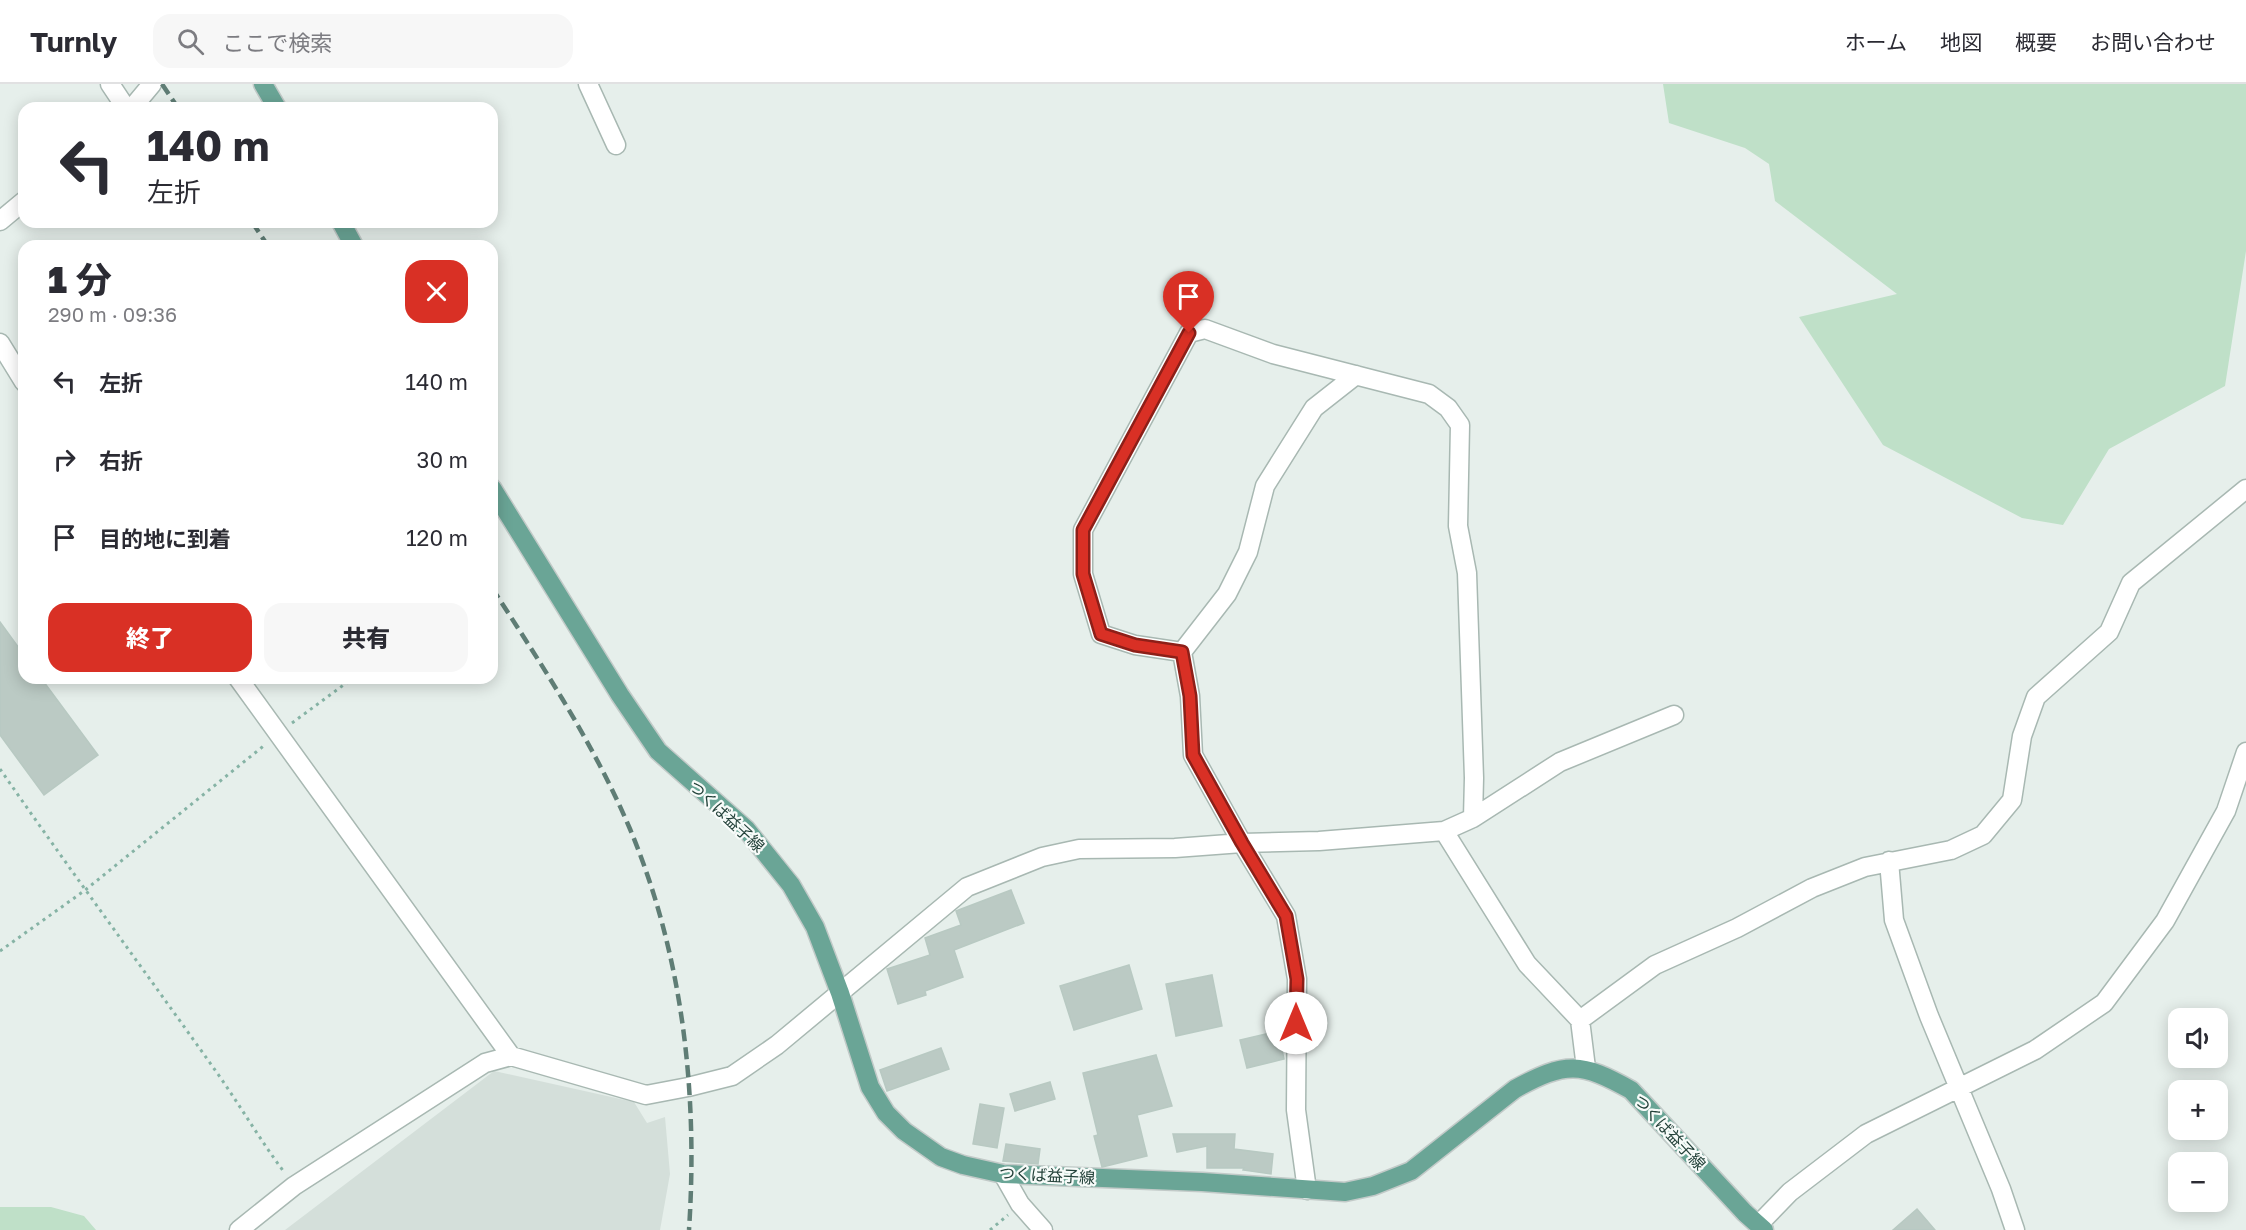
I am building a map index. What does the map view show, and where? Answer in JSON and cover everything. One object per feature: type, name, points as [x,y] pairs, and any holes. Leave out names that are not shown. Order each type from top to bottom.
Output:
[{"type":"main road","points":[[263,84],[274,102]]},
{"type":"main road","name":"つくば益子線","points":[[498,498],[620,695],[658,751],[746,829],[791,885],[815,927],[840,993],[870,1087],[886,1113],[904,1131],[941,1157],[963,1165],[1003,1174],[1202,1182],[1345,1192],[1373,1186],[1411,1171],[1515,1089],[1549,1072],[1568,1067],[1586,1068],[1631,1090],[1761,1228]]},
{"type":"street","points":[[110,84],[122,102]]},
{"type":"street","points":[[137,102],[152,84]]},
{"type":"street","points":[[588,84],[616,144]]},
{"type":"street","points":[[0,221],[18,206]]},
{"type":"street","points":[[1182,652],[1135,645],[1101,634],[1083,574],[1083,530],[1189,333],[1205,330],[1273,354],[1429,394],[1448,408],[1460,425],[1458,526],[1467,573],[1474,778],[1473,818]]},
{"type":"street","points":[[0,343],[18,372]]},
{"type":"street","points":[[1307,1190],[1296,1110],[1297,979],[1286,916],[1193,755],[1190,696],[1182,652],[1227,594],[1248,552],[1265,486],[1314,408],[1356,375]]},
{"type":"street","points":[[1580,1020],[1655,965],[1737,928],[1812,888],[1865,867],[1952,850],[1983,835],[2012,800],[2022,736],[2036,697],[2109,632],[2131,582],[2246,489]]},
{"type":"street","points":[[242,684],[511,1056]]},
{"type":"street","points":[[239,1230],[294,1186],[485,1063],[511,1056],[646,1095],[688,1088],[732,1076],[777,1045],[966,887],[1042,857],[1079,849],[1174,848],[1319,841],[1444,831],[1473,818],[1560,762],[1674,715]]},
{"type":"street","points":[[1761,1228],[1790,1192],[1866,1134],[2035,1050],[2104,1003],[2165,921],[2226,811],[2246,752]]},
{"type":"street","points":[[1444,831],[1527,964],[1580,1020],[1586,1068]]},
{"type":"street","points":[[1889,861],[1894,920],[2001,1189],[2015,1230]]},
{"type":"street","points":[[1003,1174],[1020,1204],[1043,1230]]},
{"type":"path","points":[[0,951],[84,891],[277,735],[345,684]]},
{"type":"path","points":[[0,769],[84,891],[221,1079],[294,1186]]},
{"type":"shaded area","points":[[494,1071],[634,1102],[647,1123],[665,1117],[670,1174],[660,1230],[285,1230]]},
{"type":"green space","points":[[1663,84],[2246,84],[2246,251],[2225,386],[2109,449],[2063,525],[2022,518],[1883,445],[1799,317],[1897,294],[1775,201],[1769,164],[1745,148],[1669,123]]},
{"type":"green space","points":[[0,1207],[51,1207],[84,1216],[96,1230],[0,1230]]},
{"type":"building","points":[[0,622],[18,647],[18,684],[45,684],[98,755],[44,795],[0,735]]},
{"type":"building","points":[[1011,890],[1024,923],[954,950],[963,977],[925,991],[926,995],[898,1004],[887,969],[930,955],[925,938],[961,925],[956,911]]},
{"type":"building","points":[[1129,965],[1142,1009],[1074,1030],[1060,986]]},
{"type":"building","points":[[1212,975],[1222,1026],[1176,1036],[1166,984]]},
{"type":"building","points":[[1278,1031],[1284,1059],[1247,1068],[1240,1040]]},
{"type":"building","points":[[941,1048],[949,1069],[887,1091],[880,1070]]},
{"type":"building","points":[[1156,1055],[1172,1106],[1137,1115],[1147,1156],[1102,1167],[1094,1136],[1098,1135],[1083,1073]]},
{"type":"building","points":[[1050,1082],[1055,1099],[1015,1111],[1010,1094]]},
{"type":"building","points":[[980,1104],[1004,1108],[997,1148],[973,1144]]},
{"type":"building","points":[[1173,1134],[1235,1134],[1234,1149],[1273,1154],[1271,1174],[1243,1170],[1244,1168],[1207,1168],[1207,1146],[1177,1152]]},
{"type":"building","points":[[1006,1144],[1040,1149],[1038,1164],[1003,1161]]},
{"type":"building","points":[[1917,1209],[1935,1230],[1893,1230]]},
{"type":"railway","points":[[162,84],[174,102]]},
{"type":"railway","points":[[256,228],[264,240]]},
{"type":"railway","points":[[498,597],[584,736],[616,797],[648,877],[663,926],[683,1026],[688,1076],[691,1127],[689,1230]]},
{"type":"route","points":[[1189,333],[1083,530],[1083,574],[1101,634],[1135,645],[1182,652],[1190,696],[1193,755],[1286,916],[1297,979],[1296,1023]]}]
